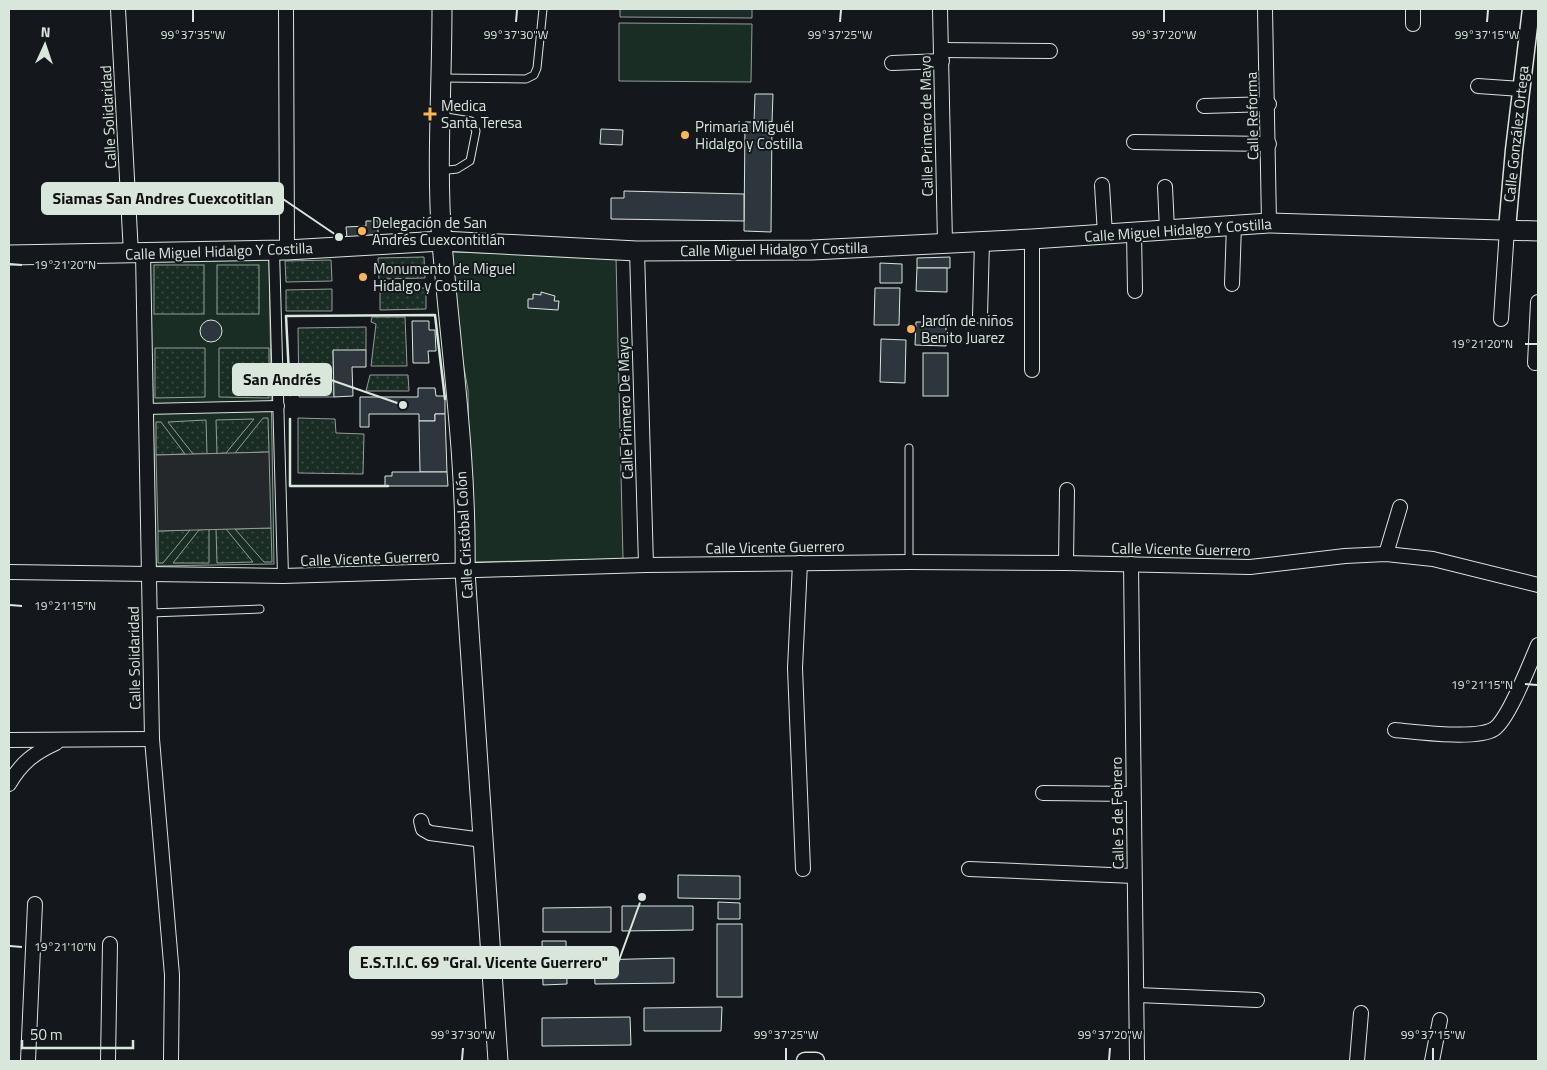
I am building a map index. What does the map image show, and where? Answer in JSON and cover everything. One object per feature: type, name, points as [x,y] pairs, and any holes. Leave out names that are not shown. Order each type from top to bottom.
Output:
[{"type":"main road","name":"Calle Cristóbal Colón","points":[[442,9],[439,171],[442,242],[457,393],[466,540],[465,571],[498,1061]]},
{"type":"main road","name":"Calle Miguel Hidalgo Y Costilla","points":[[9,255],[280,250],[442,242],[637,251],[803,250],[982,242],[1269,224],[1538,231]]},
{"type":"street","name":"Calle Solidaridad","points":[[118,9],[137,253],[145,409],[152,739],[172,975],[171,1061]]},
{"type":"street","points":[[283,576],[279,406],[280,250],[286,9]]},
{"type":"street","name":"Calle Primero de Mayo","points":[[940,9],[945,243]]},
{"type":"street","name":"Calle Reforma","points":[[1265,9],[1269,224]]},
{"type":"street","points":[[1412,24],[1413,9]]},
{"type":"street","name":"Calle González Ortega","points":[[1507,229],[1531,9]]},
{"type":"street","points":[[892,63],[942,55],[1050,51]]},
{"type":"street","points":[[1478,86],[1521,89]]},
{"type":"street","points":[[1204,106],[1268,104]]},
{"type":"street","points":[[1134,142],[1269,144]]},
{"type":"street","points":[[1102,185],[1104,234]]},
{"type":"street","points":[[1166,187],[1167,229]]},
{"type":"street","points":[[1232,284],[1234,225]]},
{"type":"street","points":[[1501,319],[1507,229]]},
{"type":"street","points":[[1134,231],[1135,291]]},
{"type":"street","points":[[1032,239],[1032,370]]},
{"type":"street","points":[[980,316],[982,242]]},
{"type":"street","name":"Calle Primero De Mayo","points":[[637,251],[646,565]]},
{"type":"street","points":[[1535,363],[1538,302]]},
{"type":"street","points":[[145,409],[279,406]]},
{"type":"street","points":[[1066,563],[1067,490]]},
{"type":"street","points":[[1386,554],[1400,508]]},
{"type":"street","name":"Calle Vicente Guerrero","points":[[9,572],[283,576],[646,565],[909,562],[1250,567],[1345,556],[1386,554],[1433,559],[1538,585]]},
{"type":"street","points":[[800,563],[795,668],[803,869]]},
{"type":"street","name":"Calle 5 de Febrero","points":[[1130,564],[1137,1061]]},
{"type":"street","points":[[1395,730],[1443,734],[1486,733],[1495,729],[1508,711],[1538,645]]},
{"type":"street","points":[[9,740],[152,739]]},
{"type":"street","points":[[9,784],[26,760],[36,752],[61,741]]},
{"type":"street","points":[[1043,793],[1133,794]]},
{"type":"street","points":[[421,821],[423,829],[430,833],[483,840]]},
{"type":"street","points":[[969,869],[1134,876]]},
{"type":"street","points":[[28,1061],[35,904]]},
{"type":"street","points":[[108,1061],[110,944]]},
{"type":"street","points":[[1137,995],[1256,1000]]},
{"type":"street","points":[[1357,1061],[1361,1014]]},
{"type":"street","points":[[1432,1061],[1440,1020]]},
{"type":"street","points":[[805,1061],[815,1061]]},
{"type":"lane","points":[[441,78],[526,80],[534,75],[537,68],[543,9]]},
{"type":"lane","points":[[439,171],[456,169],[470,161],[476,131],[471,121],[466,118],[440,116]]},
{"type":"lane","points":[[909,448],[909,562]]},
{"type":"lane","points":[[150,613],[260,609]]},
{"type":"green space","points":[[620,9],[752,9],[752,18],[620,17]]},
{"type":"green space","points":[[619,23],[752,24],[751,82],[619,81]]},
{"type":"green space","points":[[452,252],[616,257],[623,559],[471,562],[468,390],[454,312]]},
{"type":"green space","points":[[424,257],[425,278],[379,279],[378,258]]},
{"type":"green space","points":[[269,259],[274,564],[154,566],[149,261]]},
{"type":"green space","points":[[331,260],[332,281],[286,282],[285,261]]},
{"type":"green space","points":[[154,265],[204,265],[204,314],[154,314]]},
{"type":"green space","points":[[217,265],[259,265],[259,314],[217,314]]},
{"type":"green space","points":[[426,288],[426,309],[380,310],[380,289]]},
{"type":"green space","points":[[332,289],[332,311],[286,311],[286,290]]},
{"type":"green space","points":[[372,317],[405,317],[407,366],[371,366],[376,324],[371,322]]},
{"type":"green space","points":[[366,327],[366,350],[333,351],[334,397],[299,397],[298,328]]},
{"type":"green space","points":[[155,348],[205,348],[205,397],[155,398]]},
{"type":"green space","points":[[219,348],[269,348],[269,398],[219,397]]},
{"type":"green space","points":[[370,375],[408,375],[409,391],[366,391]]},
{"type":"green space","points":[[263,418],[268,418],[269,452],[235,453]]},
{"type":"green space","points":[[298,418],[335,419],[336,433],[364,434],[363,474],[298,473]]},
{"type":"green space","points":[[254,419],[226,453],[217,454],[216,420]]},
{"type":"green space","points":[[206,420],[207,454],[193,454],[168,422]]},
{"type":"green space","points":[[156,422],[161,422],[185,454],[156,455]]},
{"type":"green space","points":[[271,528],[272,562],[264,562],[235,529]]},
{"type":"green space","points":[[209,529],[209,563],[173,563],[199,530]]},
{"type":"green space","points":[[216,529],[226,529],[253,562],[217,563]]},
{"type":"green space","points":[[190,530],[163,563],[158,563],[158,531]]},
{"type":"shaded area","points":[[269,452],[271,528],[158,531],[156,455]]},
{"type":"building","points":[[755,94],[773,94],[772,122],[754,122]]},
{"type":"building","points":[[745,122],[772,122],[771,232],[744,231]]},
{"type":"building","points":[[601,129],[623,130],[622,145],[600,144]]},
{"type":"building","points":[[624,191],[744,194],[744,221],[611,219],[611,198],[624,198]]},
{"type":"building","name":"Delegación de San Andrés Cuexcontitlán","points":[[366,221],[378,221],[378,234],[347,238],[346,227],[366,226]]},
{"type":"building","points":[[950,257],[950,268],[917,268],[917,258]]},
{"type":"building","points":[[880,263],[902,264],[902,283],[880,283]]},
{"type":"building","points":[[917,268],[947,268],[947,292],[916,291]]},
{"type":"building","points":[[875,288],[900,288],[899,325],[874,325]]},
{"type":"building","points":[[541,292],[555,296],[554,301],[559,301],[558,310],[528,308],[528,299],[533,299],[533,294],[541,295]]},
{"type":"building","points":[[211,320],[219,323],[222,331],[219,339],[211,342],[203,339],[200,331],[203,323]]},
{"type":"building","points":[[412,321],[429,321],[429,330],[435,330],[436,351],[428,351],[429,363],[413,363]]},
{"type":"building","points":[[916,322],[946,322],[946,346],[915,345]]},
{"type":"building","points":[[881,339],[906,340],[905,383],[880,382]]},
{"type":"building","points":[[333,350],[366,350],[366,367],[352,367],[353,396],[334,397]]},
{"type":"building","points":[[923,353],[948,353],[948,396],[923,396]]},
{"type":"building","points":[[418,388],[435,388],[436,396],[445,396],[445,414],[435,414],[435,421],[419,421],[419,414],[369,414],[369,427],[360,427],[360,397],[418,397]]},
{"type":"building","points":[[435,414],[445,414],[447,472],[420,472],[419,421],[435,421]]},
{"type":"building","points":[[392,472],[447,472],[448,486],[385,486],[385,476],[392,476]]},
{"type":"building","points":[[678,875],[740,876],[740,899],[678,898]]},
{"type":"building","points":[[718,902],[740,903],[740,919],[718,919]]},
{"type":"building","points":[[622,906],[693,906],[693,930],[622,931]]},
{"type":"building","points":[[611,907],[611,932],[543,932],[543,908]]},
{"type":"building","points":[[717,924],[742,924],[742,997],[717,997]]},
{"type":"building","points":[[542,941],[566,941],[567,984],[543,985]]},
{"type":"building","points":[[674,958],[674,983],[595,984],[594,960]]},
{"type":"building","points":[[722,1007],[721,1031],[644,1031],[644,1008]]},
{"type":"building","points":[[630,1017],[631,1045],[542,1046],[542,1018]]},
{"type":"wall","points":[[290,395],[286,316],[435,315],[445,399]]},
{"type":"wall","points":[[290,419],[290,486],[388,486]]},
{"type":"place","name":"Medica Santa Teresa","points":[[430,114]]},
{"type":"place","name":"Primaria Miguél Hidalgo y Costilla","points":[[685,135]]},
{"type":"place","name":"Delegación de San Andrés Cuexcontitlán","points":[[362,231]]},
{"type":"place","name":"Siamas San Andres Cuexcotitlan","points":[[339,237]]},
{"type":"place","name":"Monumento de Miguel Hidalgo y Costilla","points":[[363,277]]},
{"type":"place","name":"Jardín de niños Benito Juarez","points":[[911,329]]},
{"type":"place","name":"San Andrés","points":[[403,405]]},
{"type":"place","name":"E.S.T.I.C. 69 \"Gral. Vicente Guerrero\"","points":[[642,897]]}]
